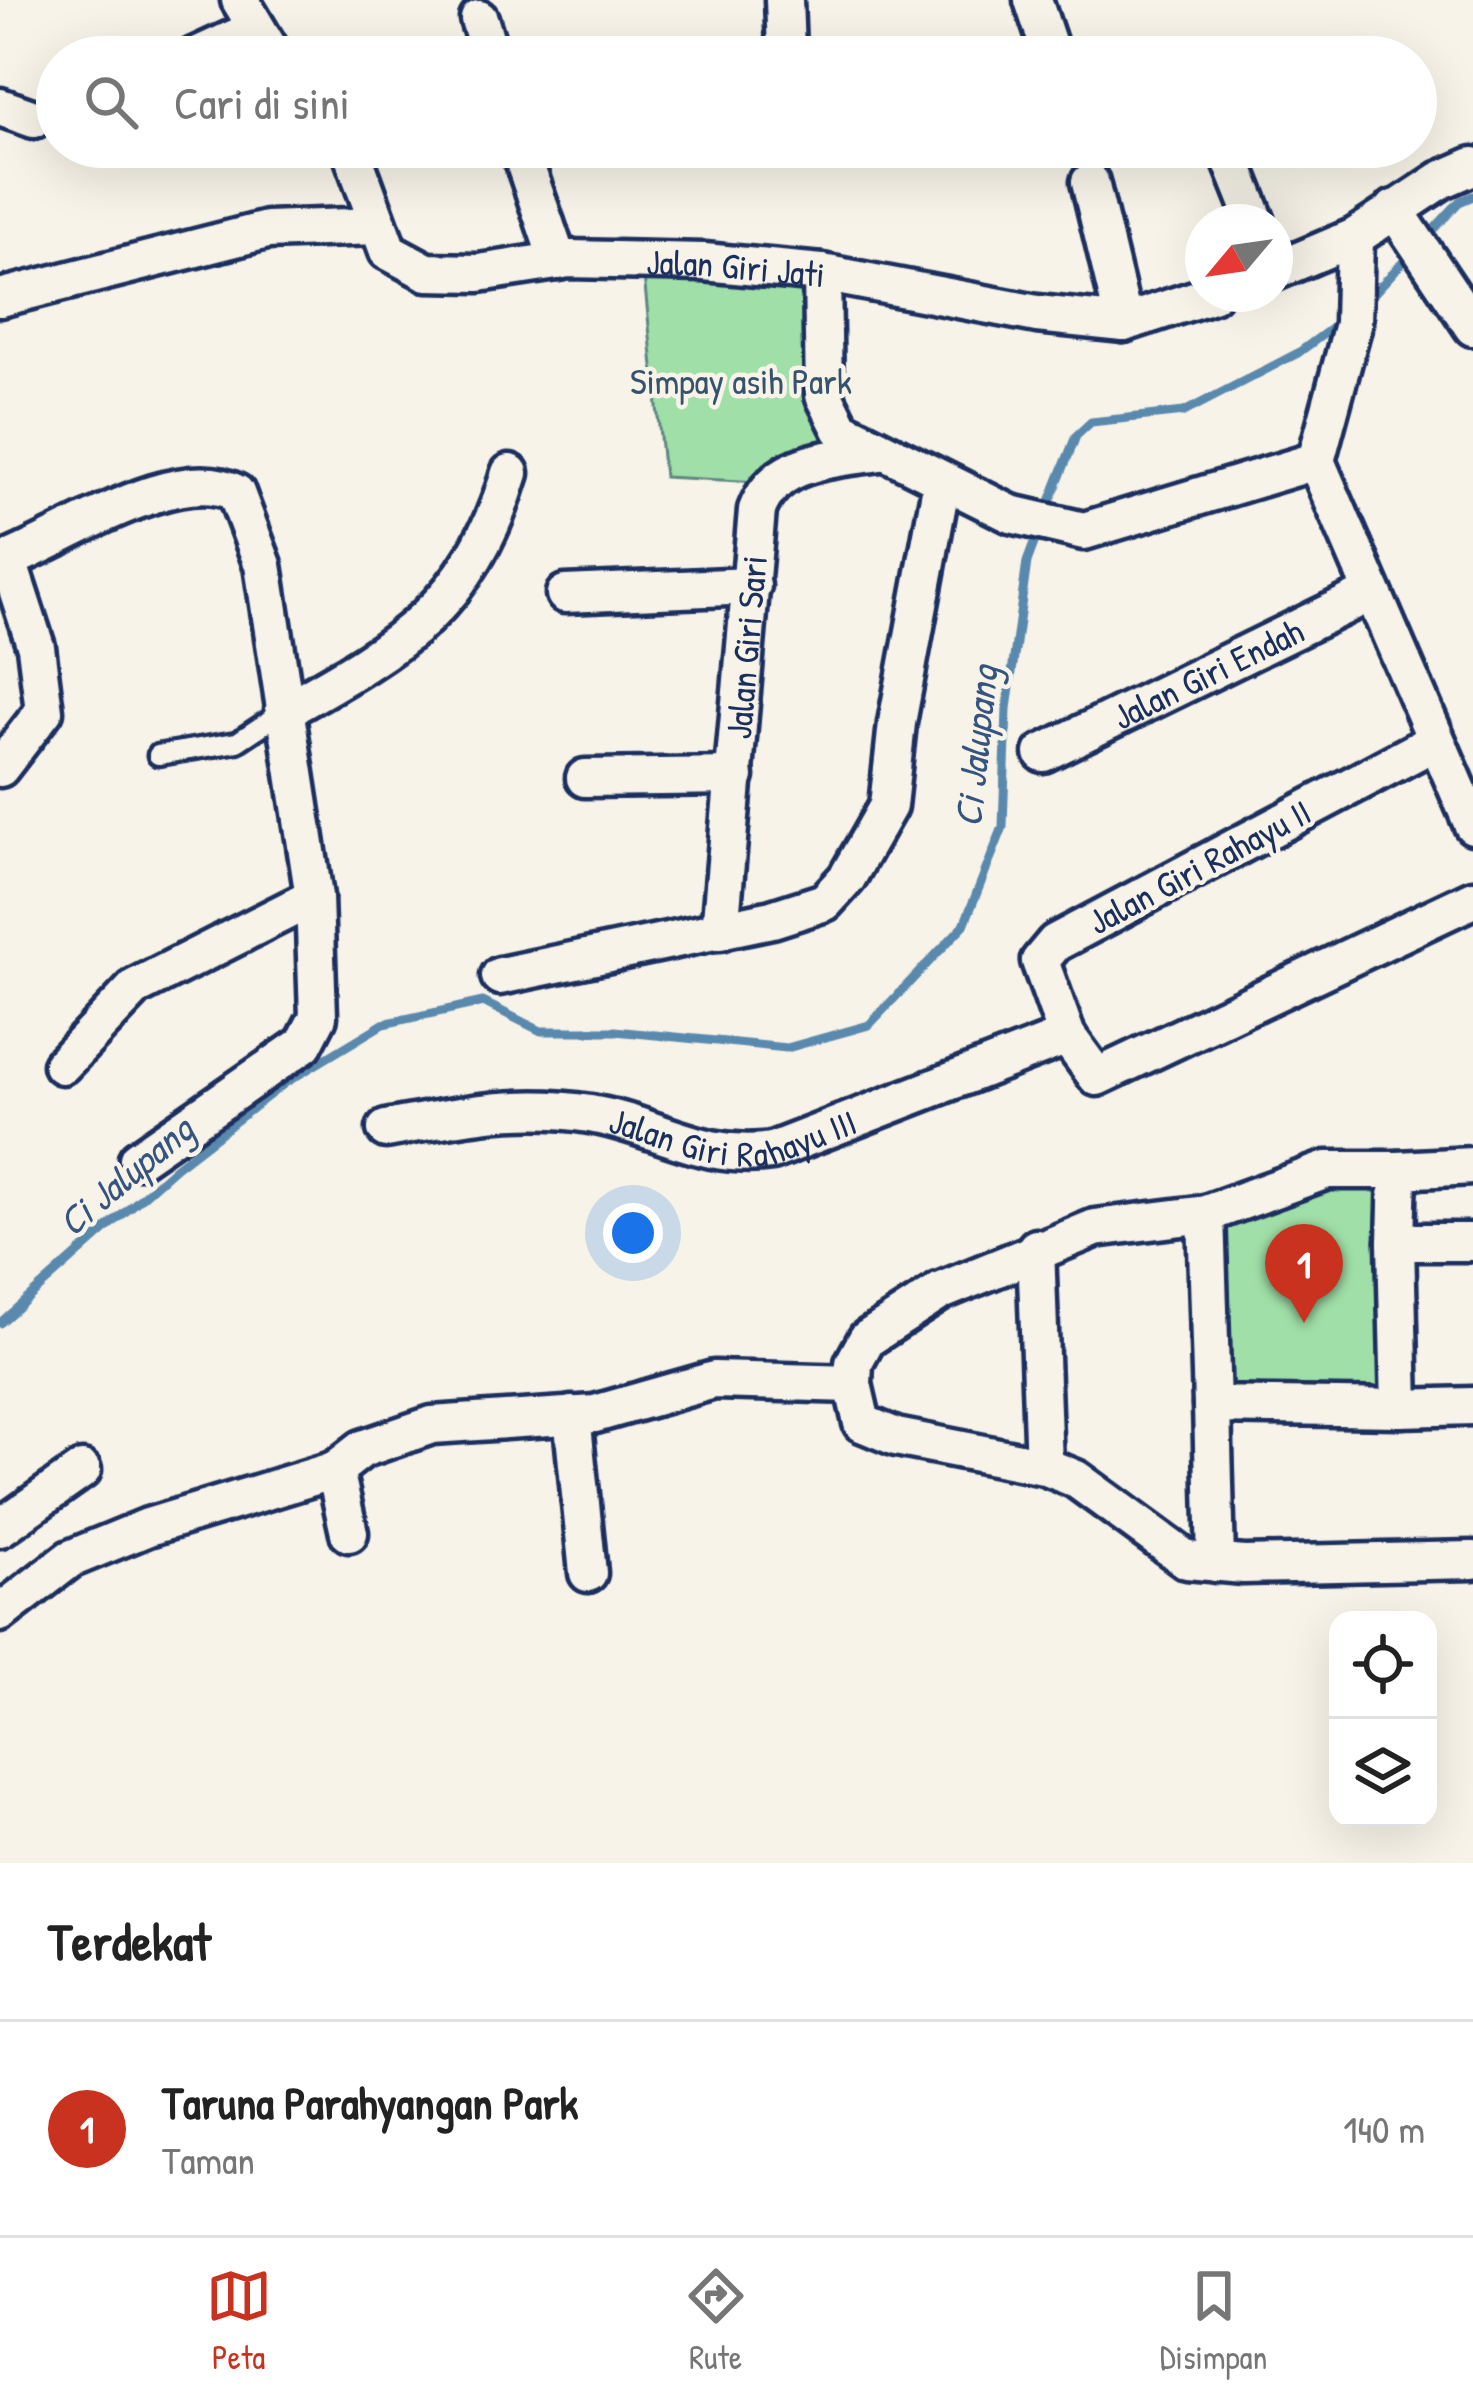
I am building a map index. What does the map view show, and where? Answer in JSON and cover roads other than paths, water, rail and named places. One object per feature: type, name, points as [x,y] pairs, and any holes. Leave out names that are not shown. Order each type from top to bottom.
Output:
[{"type":"street","points":[[784,0],[789,36]]},
{"type":"street","points":[[1033,0],[1045,36]]},
{"type":"street","points":[[479,19],[484,36]]},
{"type":"street","points":[[1293,261],[1355,237],[1413,233],[1473,166]]},
{"type":"street","name":"Jalan Giri Jati","points":[[357,168],[388,251],[427,272],[478,273],[558,261],[704,262],[821,273],[824,395],[841,429],[1011,514],[1060,529],[1084,531],[1138,518],[1316,461]]},
{"type":"street","points":[[526,168],[558,261]]},
{"type":"street","points":[[1234,168],[1249,204]]},
{"type":"street","points":[[1090,182],[1124,322]]},
{"type":"street","points":[[0,298],[267,230],[377,226]]},
{"type":"street","points":[[1413,233],[1473,327]]},
{"type":"street","points":[[1355,237],[1352,310],[1316,461],[1473,825]]},
{"type":"street","points":[[821,273],[1037,314],[1124,322],[1185,303]]},
{"type":"street","name":"Jalan Giri Sari","points":[[720,931],[757,510],[765,490],[804,465],[879,452]]},
{"type":"street","points":[[284,712],[397,647],[432,617],[482,546],[510,473]]},
{"type":"street","points":[[500,976],[720,931],[825,902],[868,850],[888,806],[897,723],[942,481]]},
{"type":"street","points":[[0,768],[37,722],[45,698],[36,647],[4,562],[170,489],[220,484],[236,493],[263,565],[314,897],[318,1017],[304,1044],[138,1159]]},
{"type":"street","points":[[566,594],[752,586]]},
{"type":"street","name":"Jalan Giri Endah","points":[[1043,754],[1370,593]]},
{"type":"street","name":"Jalan Giri Rahayu II","points":[[1067,1036],[1040,961],[1055,943],[1434,742]]},
{"type":"street","points":[[585,778],[735,776]]},
{"type":"street","points":[[62,1065],[136,987],[314,897]]},
{"type":"street","points":[[1067,1036],[1097,1077],[1117,1072],[1473,898]]},
{"type":"street","name":"Jalan Giri Rahayu III","points":[[386,1129],[506,1106],[593,1114],[731,1156],[772,1150],[1067,1036]]},
{"type":"street","points":[[1473,1166],[1327,1170],[1206,1214],[1094,1228],[1036,1248],[941,1291],[867,1339],[854,1363],[853,1384],[862,1423],[896,1437],[1045,1466],[1076,1479],[1187,1560],[1473,1560]]},
{"type":"street","points":[[1398,1170],[1400,1408]]},
{"type":"street","points":[[1206,1214],[1216,1563]]},
{"type":"street","points":[[1396,1242],[1473,1242]]},
{"type":"street","points":[[1036,1248],[1045,1466]]},
{"type":"street","points":[[4,1603],[70,1559],[148,1527],[334,1470],[362,1449],[432,1425],[572,1415],[634,1405],[658,1393],[714,1380],[853,1384]]},
{"type":"street","points":[[1212,1405],[1473,1406]]},
{"type":"street","points":[[572,1415],[588,1573]]},
{"type":"street","points":[[0,1528],[82,1470]]},
{"type":"street","points":[[334,1470],[350,1533]]},
{"type":"lane","points":[[158,755],[237,742],[284,712]]},
{"type":"waterway","name":"Ci Jalupang","points":[[1425,239],[1459,202],[1473,196]]},
{"type":"waterway","name":"Ci Jalupang","points":[[1363,305],[1413,251]]},
{"type":"waterway","name":"Ci Jalupang","points":[[1045,514],[1076,436],[1091,422],[1184,412],[1298,353],[1340,322]]},
{"type":"waterway","name":"Ci Jalupang","points":[[0,1323],[176,1167],[285,1083],[383,1024],[483,1002],[541,1031],[615,1031],[787,1048],[869,1025],[964,925],[1003,827],[1007,709],[1027,562],[1039,530]]},
{"type":"place","name":"Taruna Parahyangan Park","points":[[1304,1323]]},
{"type":"park label","name":"Simpay asih Park","points":[[741,380]]}]
